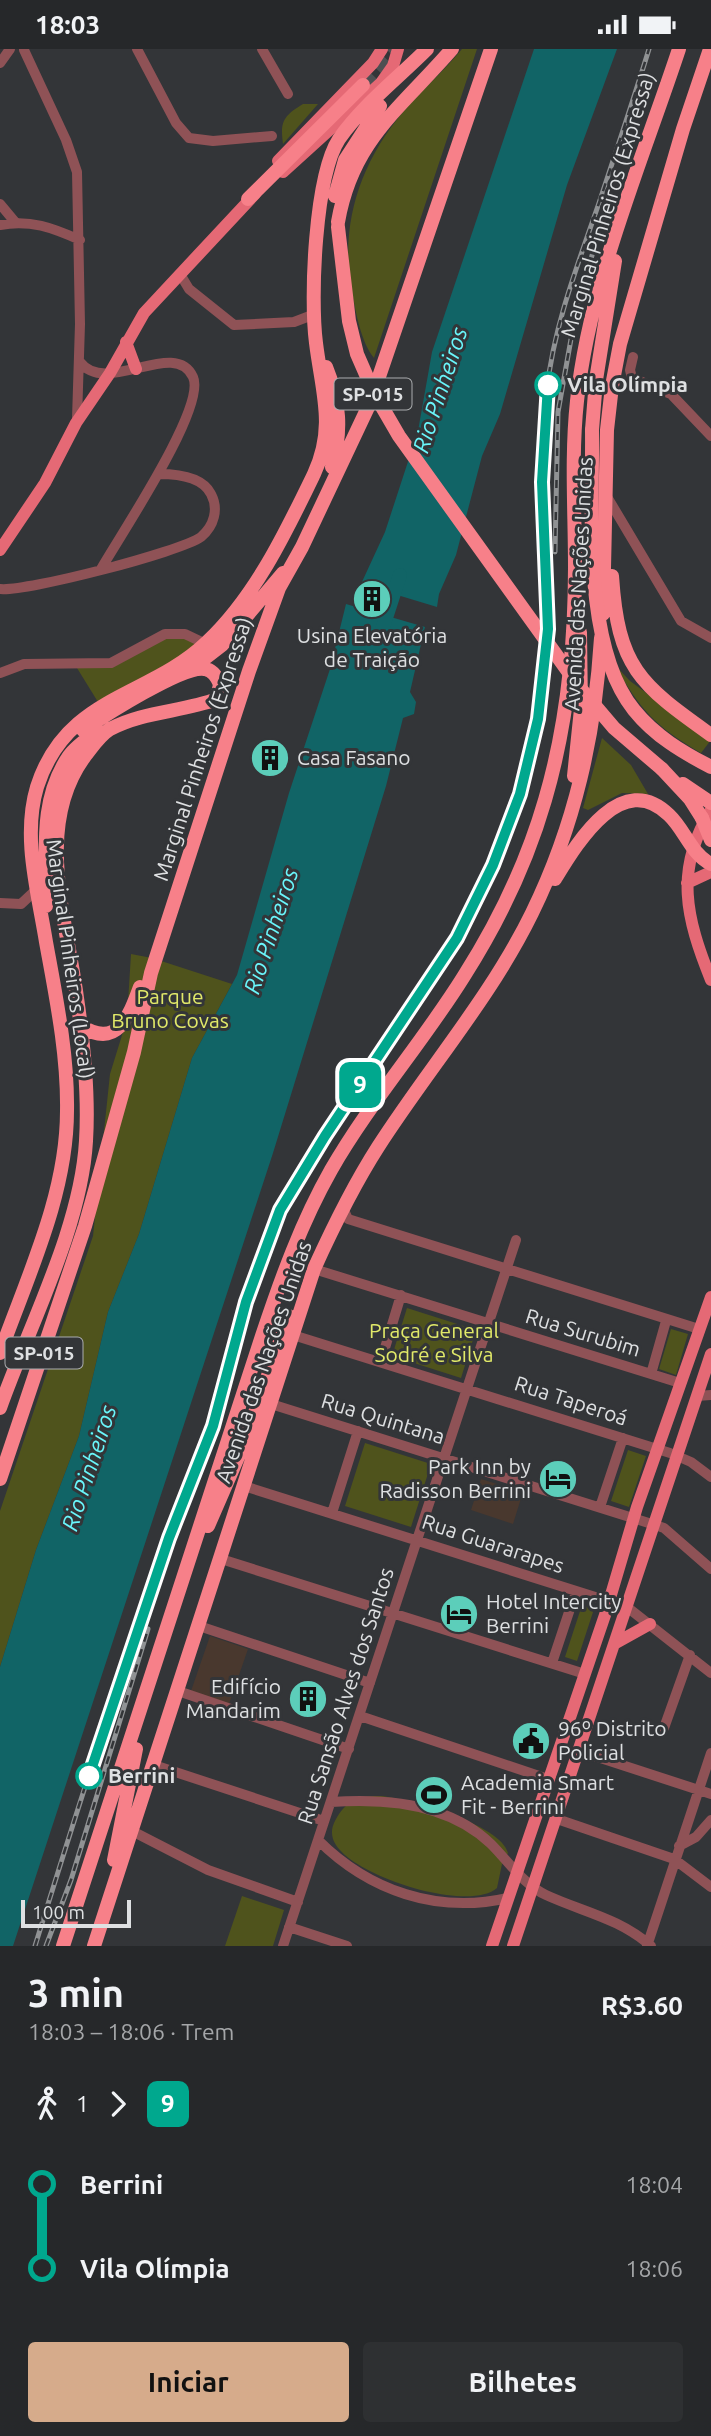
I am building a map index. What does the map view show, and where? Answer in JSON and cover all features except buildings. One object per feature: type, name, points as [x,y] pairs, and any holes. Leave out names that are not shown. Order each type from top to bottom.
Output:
[{"type":"highway","points":[[428,49],[415,69],[374,112],[345,160],[335,192],[349,321],[358,354],[388,420],[580,688],[614,728],[662,769],[691,799],[711,840]]},
{"type":"highway","name":"Marginal Pinheiros (Local)","points":[[0,1353],[53,1203],[66,1133],[66,1078],[37,889],[33,809],[41,777],[58,747],[81,720],[102,704],[180,664],[206,644],[252,588],[323,453],[327,418],[315,314],[321,189],[334,149],[352,123],[428,49]]},
{"type":"highway","points":[[338,225],[346,187],[364,147],[402,100],[452,49]]},
{"type":"highway","name":"Marginal Pinheiros (Expressa)","points":[[0,1479],[85,1226],[160,946],[198,837],[249,671],[279,588],[370,403],[491,49]]},
{"type":"highway","name":"Marginal Pinheiros (Expressa)","points":[[63,1946],[279,1285],[313,1204],[365,1117],[464,976],[496,922],[528,849],[545,800],[559,743],[567,692],[574,608],[572,473],[577,397],[590,326],[616,238],[681,49]]},
{"type":"highway","name":"Avenida das Nações Unidas","points":[[694,94],[702,49]]},
{"type":"highway","name":"Avenida das Nações Unidas","points":[[94,1946],[314,1269],[343,1208],[378,1146],[488,988],[531,914],[568,826],[584,768],[596,708],[605,540],[607,431],[620,344],[694,94],[710,49]]},
{"type":"highway","points":[[248,199],[363,85]]},
{"type":"highway","points":[[616,238],[592,430],[600,630],[618,687],[649,726],[667,742],[711,767]]},
{"type":"highway","points":[[316,340],[335,390],[339,418],[335,456],[324,498]]},
{"type":"highway","points":[[605,540],[617,628],[627,659],[664,701],[711,735]]},
{"type":"highway","points":[[184,674],[222,645],[270,584],[291,567]]},
{"type":"highway","points":[[568,826],[578,752],[582,670],[581,635],[574,608]]},
{"type":"highway","points":[[58,747],[110,712],[184,674],[202,668],[210,670],[220,684],[217,699],[199,706],[142,716],[108,730]]},
{"type":"highway","points":[[0,1408],[72,1217],[79,1189],[86,1144],[88,1094],[81,1026],[57,874],[57,843],[65,799],[78,767],[119,716],[70,754],[49,802],[44,842],[46,939]]},
{"type":"highway","points":[[662,769],[711,803]]},
{"type":"highway","points":[[531,914],[587,829],[614,808],[637,801],[662,809],[696,853],[711,864]]},
{"type":"highway","points":[[81,1026],[97,1035],[106,1036],[116,1031],[134,1004],[160,946]]},
{"type":"highway","points":[[183,1578],[245,1441],[306,1267],[335,1224]]},
{"type":"highway","points":[[101,1923],[144,1699]]},
{"type":"main road","points":[[0,550],[46,483],[76,423],[110,373],[144,313],[248,199],[303,133],[373,63],[382,49]]},
{"type":"main road","points":[[248,199],[309,150],[381,83],[393,66],[398,49]]},
{"type":"main road","points":[[126,342],[136,369]]},
{"type":"main road","points":[[711,810],[691,845],[687,884],[692,927],[711,980]]},
{"type":"main road","points":[[687,884],[711,872]]},
{"type":"main road","points":[[492,1946],[610,1601],[634,1518],[711,1297]]},
{"type":"main road","points":[[513,1946],[697,1396],[709,1372],[711,1354]]},
{"type":"main road","points":[[614,1644],[650,1624]]},
{"type":"street","points":[[0,63],[11,49],[25,50],[66,140],[77,172],[80,362],[76,423]]},
{"type":"street","points":[[136,49],[176,123],[188,138],[213,141],[272,136]]},
{"type":"street","points":[[262,49],[288,94]]},
{"type":"street","points":[[0,204],[15,222]]},
{"type":"street","points":[[0,225],[15,222],[42,225],[80,240]]},
{"type":"street","points":[[180,274],[189,289],[234,325],[293,322],[315,314]]},
{"type":"street","points":[[632,357],[632,378],[671,394],[711,436]]},
{"type":"street","points":[[80,362],[90,371],[110,373],[165,363],[180,364],[191,373],[196,385],[192,404],[159,474],[101,569]]},
{"type":"street","points":[[0,589],[13,589],[101,569],[186,546],[209,528],[215,514],[213,496],[208,488],[188,477],[159,474]]},
{"type":"street","points":[[605,493],[681,621],[711,638]]},
{"type":"street","points":[[0,673],[24,664],[111,663],[165,634],[186,634],[206,644]]},
{"type":"street","points":[[0,903],[21,904],[37,889]]},
{"type":"street","points":[[343,1208],[348,1219],[666,1321],[699,1329]]},
{"type":"street","name":"Rua Sansão Alves dos Santos","points":[[283,1946],[516,1240]]},
{"type":"street","name":"Rua Surubim","points":[[314,1269],[680,1383]]},
{"type":"street","points":[[381,1361],[401,1296]]},
{"type":"street","points":[[651,1374],[666,1321]]},
{"type":"street","name":"Rua Taperoá","points":[[293,1335],[659,1449],[678,1456],[711,1477]]},
{"type":"street","points":[[697,1396],[711,1395]]},
{"type":"street","name":"Rua Quintana","points":[[271,1404],[664,1528],[711,1569]]},
{"type":"street","points":[[332,1513],[358,1431]]},
{"type":"street","points":[[600,1507],[623,1438]]},
{"type":"street","name":"Rua Guararapes","points":[[244,1486],[627,1607],[711,1673]]},
{"type":"street","points":[[221,1559],[585,1674]]},
{"type":"street","points":[[552,1663],[576,1591]]},
{"type":"street","points":[[199,1626],[370,1683]]},
{"type":"street","points":[[664,1728],[691,1655]]},
{"type":"street","points":[[178,1691],[349,1749]]},
{"type":"street","points":[[360,1716],[548,1779]]},
{"type":"street","points":[[579,1751],[711,1794]]},
{"type":"street","points":[[331,1802],[403,1803],[435,1812],[482,1837],[534,1887],[611,1919],[649,1945],[674,1859],[711,1753]]},
{"type":"street","points":[[154,1765],[324,1821]]},
{"type":"street","points":[[557,1819],[674,1859],[711,1887]]},
{"type":"street","points":[[679,1846],[696,1837],[711,1820]]},
{"type":"street","points":[[132,1831],[208,1870],[298,1902]]},
{"type":"street","points":[[318,1840],[372,1881],[416,1899],[464,1904],[508,1898]]},
{"type":"street","points":[[289,1927],[347,1946]]},
{"type":"shaded area","points":[[481,1479],[523,1492],[513,1524],[471,1510]]},
{"type":"shaded area","points":[[210,1636],[248,1649],[229,1704],[191,1691]]},
{"type":"green space","points":[[462,49],[477,49],[374,358],[360,327],[349,267],[348,243],[356,196],[375,152],[388,132],[410,104]]},
{"type":"green space","points":[[303,104],[318,104],[283,144],[284,120]]},
{"type":"green space","points":[[182,636],[198,643],[187,653],[98,702],[77,668],[119,664],[165,638]]},
{"type":"green space","points":[[615,665],[630,681],[711,740],[701,753],[672,735],[650,716]]},
{"type":"green space","points":[[602,738],[631,765],[648,794],[622,793],[588,810],[583,808]]},
{"type":"green space","name":"Parque Bruno Covas","points":[[131,954],[152,958],[232,984],[192,1058],[139,1234],[108,1312],[79,1436],[36,1550],[0,1667],[0,1511],[93,1236],[110,1074],[127,1019]]},
{"type":"green space","name":"Praça General Sodré e Silva","points":[[407,1308],[476,1330],[461,1378],[392,1356]]},
{"type":"green space","points":[[671,1329],[688,1334],[676,1375],[659,1369]]},
{"type":"green space","points":[[365,1443],[431,1464],[411,1527],[345,1506]]},
{"type":"green space","points":[[628,1450],[646,1456],[629,1507],[611,1501]]},
{"type":"green space","points":[[582,1605],[594,1609],[577,1661],[565,1657]]},
{"type":"green space","points":[[381,1796],[452,1815],[489,1832],[502,1842],[508,1853],[502,1864],[497,1888],[482,1895],[435,1893],[382,1877],[342,1852],[332,1835],[339,1814],[357,1799]]},
{"type":"green space","points":[[242,1896],[284,1910],[273,1946],[225,1946]]},
{"type":"water","points":[[534,49],[617,49],[567,185],[500,414],[482,456],[456,555],[439,594],[437,607],[361,584],[385,532],[418,431],[432,352]]},
{"type":"water","points":[[346,604],[425,627],[410,692],[416,702],[414,714],[403,718],[386,786],[273,1153],[13,1946],[0,1946],[0,1667],[36,1550],[79,1436],[108,1312],[139,1234],[192,1058],[237,975],[289,793],[330,669]]},
{"type":"waterway","name":"Rio Pinheiros","points":[[381,633],[400,575]]},
{"type":"tunnel","points":[[363,85],[397,49]]},
{"type":"railway","points":[[35,1946],[133,1641],[173,1526],[213,1427],[260,1266],[279,1214],[310,1157],[395,1036],[457,936],[492,866],[521,792],[534,742],[542,691],[545,641],[544,440],[550,365],[568,295],[649,49]]},
{"type":"railway","points":[[555,552],[558,412],[576,311],[597,238]]},
{"type":"railway","points":[[46,1946],[71,1880],[148,1629]]},
{"type":"train","name":"9","points":[[89,1776],[169,1538],[213,1426],[246,1302],[280,1210],[325,1136],[434,977],[457,938],[493,865],[520,794],[538,719],[548,629],[542,482],[542,438],[548,385]]},
{"type":"place","name":"Vila Olímpia","points":[[548,385]]},
{"type":"place","name":"Usina Elevatória de Traição","points":[[372,599]]},
{"type":"place","name":"Casa Fasano","points":[[270,758]]},
{"type":"place","name":"Park Inn by Radisson Berrini","points":[[558,1479]]},
{"type":"place","name":"Hotel Intercity Berrini","points":[[459,1614]]},
{"type":"place","name":"Edifício Mandarim","points":[[308,1699]]},
{"type":"place","name":"96º Distrito Policial","points":[[531,1741]]},
{"type":"place","name":"Berrini","points":[[89,1776]]},
{"type":"place","name":"Academia Smart Fit - Berrini","points":[[434,1795]]}]
